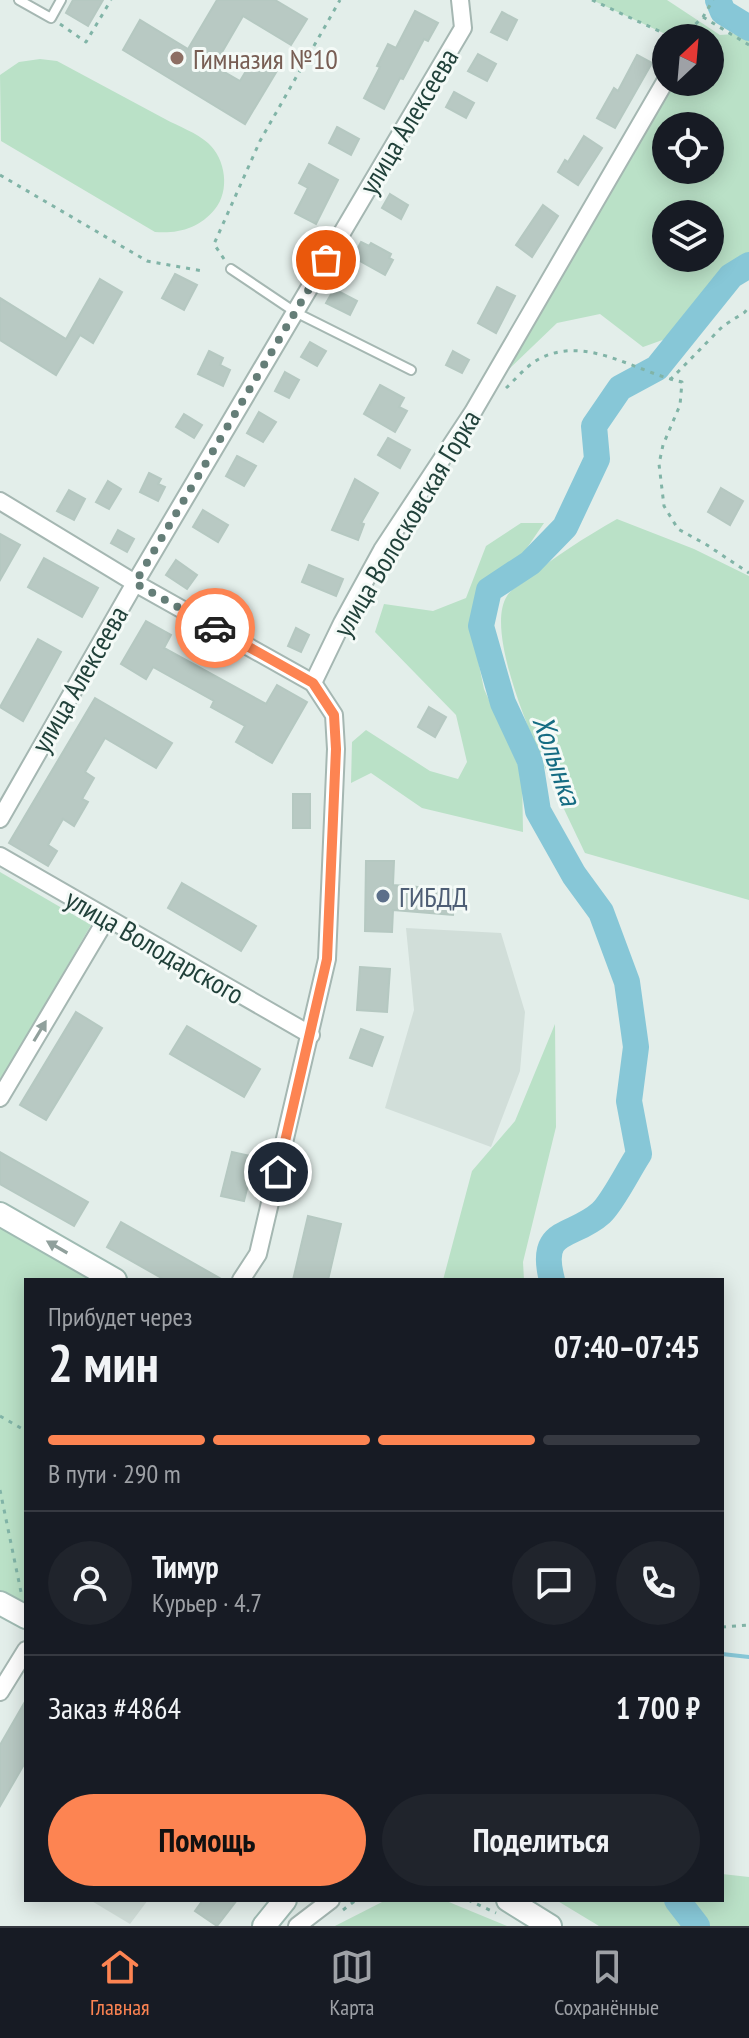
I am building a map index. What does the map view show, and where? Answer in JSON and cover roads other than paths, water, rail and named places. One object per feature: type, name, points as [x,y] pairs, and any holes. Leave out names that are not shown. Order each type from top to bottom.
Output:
[{"type":"street","name":"улица Алексеева","points":[[0,819],[135,583],[463,28],[460,0]]},
{"type":"street","name":"улица Волосковская Горка","points":[[313,683],[382,550],[473,412],[657,96]]},
{"type":"street","points":[[0,501],[135,583],[313,683],[334,715],[336,749],[327,959],[258,1254],[242,1278]]},
{"type":"street","name":"улица Володарского","points":[[0,856],[311,1035]]},
{"type":"street","points":[[0,1098],[107,918]]},
{"type":"street","points":[[0,1214],[112,1278]]},
{"type":"street","points":[[0,1603],[24,1610]]},
{"type":"street","points":[[0,1692],[24,1653]]},
{"type":"street","points":[[264,1926],[283,1902]]},
{"type":"street","points":[[297,1926],[328,1902]]},
{"type":"street","points":[[509,1903],[550,1926]]},
{"type":"lane","points":[[19,0],[51,18],[61,0]]},
{"type":"lane","points":[[231,269],[295,312],[411,370]]},
{"type":"waterway","name":"Холынка","points":[[718,0],[723,12],[749,28]]},
{"type":"waterway","name":"Холынка","points":[[552,1278],[549,1263],[554,1242],[606,1208],[639,1154],[629,1101],[636,1047],[627,982],[601,912],[574,875],[538,811],[530,761],[503,703],[481,626],[489,590],[530,563],[565,527],[597,459],[594,426],[620,388],[657,368],[731,276],[749,265]]},
{"type":"waterway","points":[[724,1654],[749,1657]]},
{"type":"waterway","name":"Холынка","points":[[679,1902],[697,1926]]},
{"type":"place","name":"Гимназия №10","points":[[177,58]]},
{"type":"place","name":"ГИБДД","points":[[383,896]]}]
